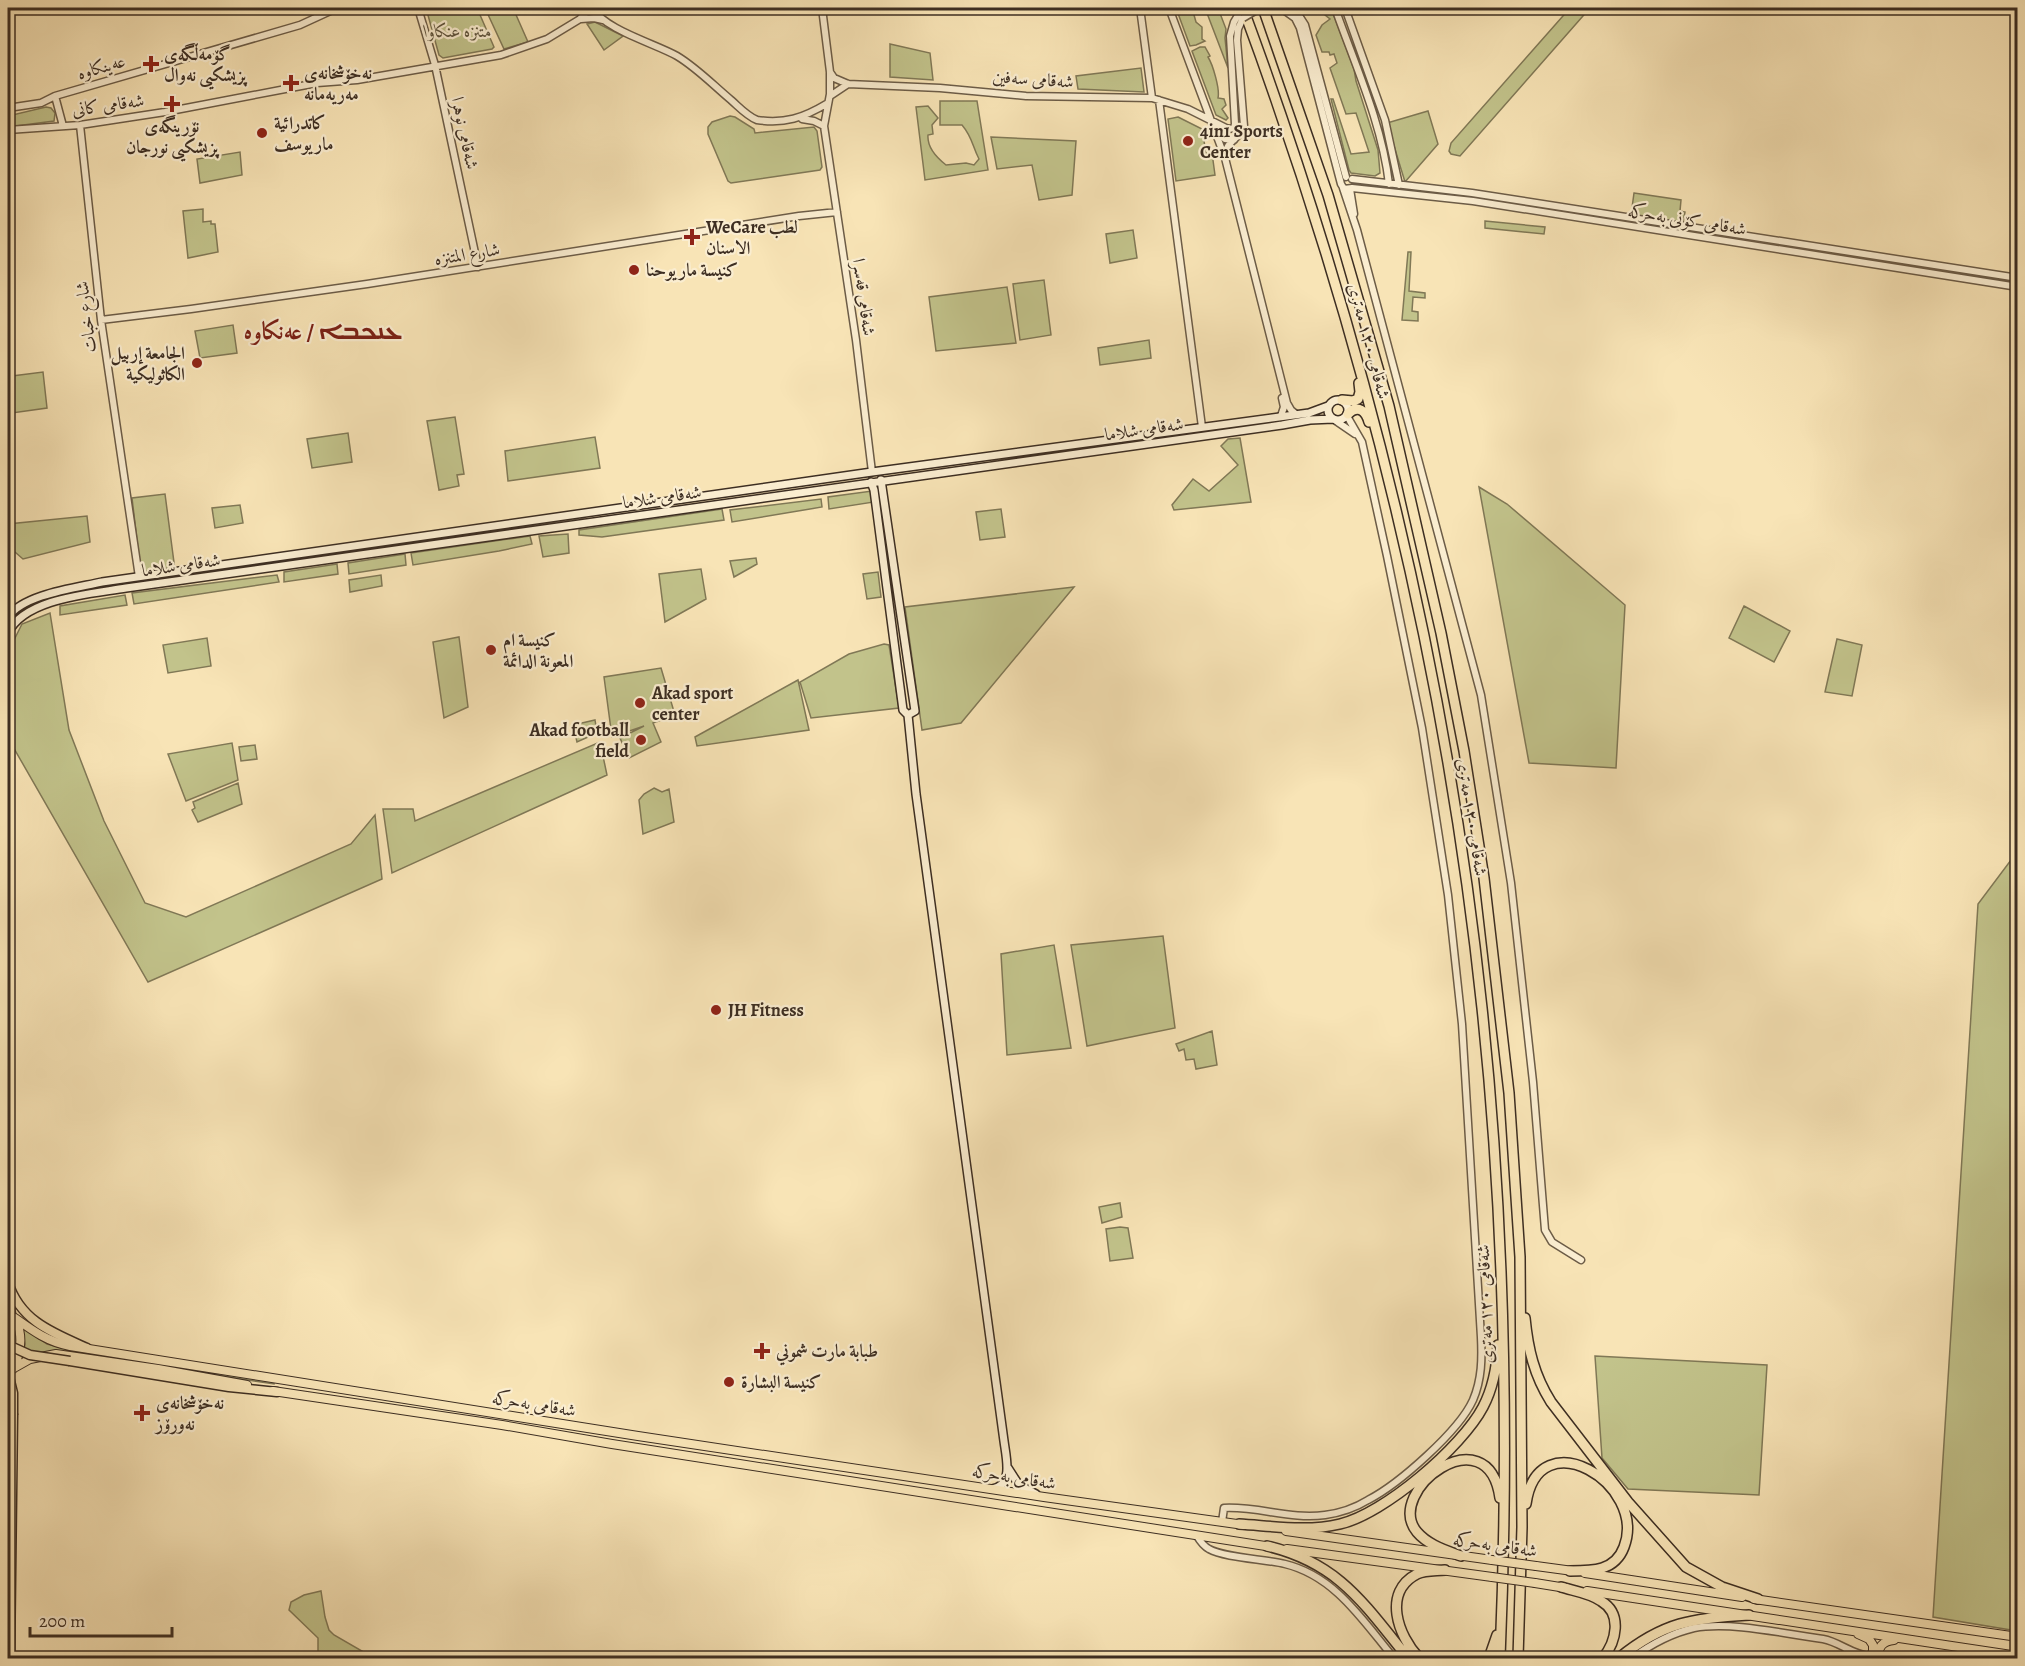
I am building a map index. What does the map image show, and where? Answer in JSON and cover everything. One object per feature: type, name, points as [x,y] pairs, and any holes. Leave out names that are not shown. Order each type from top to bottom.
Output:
[{"type":"highway","name":"شەقامی ١٢٠ مەتری","points":[[1261,8],[1328,195],[1374,350],[1405,472],[1441,633],[1468,780],[1496,976],[1509,1093],[1520,1257],[1522,1527],[1518,1659]]},
{"type":"highway","name":"شەقامی ١٢٠ مەتری","points":[[1243,11],[1297,159],[1354,348],[1381,447],[1430,666],[1459,833],[1482,1010],[1494,1148],[1502,1283],[1504,1524],[1500,1659]]},
{"type":"highway","points":[[1342,400],[1356,400],[1360,394],[1354,348]]},
{"type":"highway","points":[[1347,415],[1358,409],[1366,413],[1371,431],[1381,447]]},
{"type":"highway","points":[[1520,1257],[1530,1357],[1541,1386],[1551,1402],[1628,1502],[1686,1566],[1729,1590],[1758,1599]]},
{"type":"highway","points":[[8,1282],[16,1301],[35,1323],[87,1348]]},
{"type":"highway","points":[[1239,1524],[1308,1528],[1351,1521],[1379,1508],[1397,1495],[1454,1445],[1476,1420],[1494,1377],[1502,1283]]},
{"type":"highway","points":[[8,1299],[11,1314]]},
{"type":"highway","points":[[8,1345],[30,1355],[230,1387],[277,1392]]},
{"type":"highway","points":[[8,1384],[10,1371]]},
{"type":"highway","points":[[10,1371],[13,1393],[10,1659]]},
{"type":"highway","points":[[1461,1556],[1428,1542],[1415,1530],[1412,1521],[1410,1511],[1414,1499],[1426,1479],[1436,1471],[1454,1461],[1462,1460],[1474,1461],[1487,1466],[1497,1480],[1504,1524]]},
{"type":"highway","points":[[1522,1527],[1527,1494],[1534,1479],[1546,1468],[1563,1462],[1572,1463],[1587,1469],[1605,1482],[1622,1503],[1626,1514],[1627,1539],[1621,1554],[1612,1564],[1600,1569],[1570,1571]]},
{"type":"highway","points":[[1267,1546],[1291,1552],[1322,1566],[1343,1582],[1408,1659]]},
{"type":"highway","points":[[1419,1659],[1404,1638],[1398,1619],[1396,1605],[1400,1589],[1417,1574],[1444,1570]]},
{"type":"highway","points":[[1561,1587],[1597,1598],[1610,1609],[1614,1620],[1615,1636],[1603,1659]]},
{"type":"highway","points":[[1520,1608],[1524,1659]]},
{"type":"highway","points":[[1488,1659],[1495,1643],[1502,1612]]},
{"type":"highway","points":[[1619,1659],[1647,1637],[1676,1624],[1697,1619],[1749,1615]]},
{"type":"main road","name":"شەقامی شلاما","points":[[8,617],[12,610],[33,599],[54,592],[139,577],[872,472],[1314,412],[1335,400],[1342,400]]},
{"type":"main road","points":[[1342,400],[1348,408],[1347,415]]},
{"type":"main road","points":[[1328,406],[1328,412],[1334,420]]},
{"type":"main road","name":"شەقامی شلاما","points":[[8,633],[16,619],[27,612],[71,597],[1310,420],[1342,420],[1347,415]]},
{"type":"main road","points":[[1080,444],[1077,450],[1081,453]]},
{"type":"main road","points":[[1062,447],[1066,450],[1063,455]]},
{"type":"main road","points":[[880,480],[915,711],[908,715]]},
{"type":"main road","points":[[871,482],[874,490],[903,710],[908,715],[916,794],[1007,1466],[1005,1481],[1001,1486],[992,1489]]},
{"type":"main road","points":[[874,490],[883,489]]},
{"type":"main road","points":[[640,505],[636,510],[641,515]]},
{"type":"main road","points":[[627,507],[632,511],[628,516]]},
{"type":"main road","points":[[441,533],[443,543]]},
{"type":"main road","points":[[210,567],[211,576]]},
{"type":"main road","points":[[10,1371],[20,1351],[19,1328],[11,1314]]},
{"type":"main road","name":"شەقامی بەحرکە","points":[[11,1314],[49,1340],[449,1407],[1044,1497],[2018,1637]]},
{"type":"main road","name":"شەقامی بەحرکە","points":[[10,1371],[30,1359],[56,1354],[170,1371],[277,1392],[502,1425],[1197,1536],[1492,1576],[2018,1656]]},
{"type":"main road","points":[[1007,1466],[1019,1485],[1044,1497]]},
{"type":"main road","points":[[1851,1631],[1873,1643],[1874,1658]]},
{"type":"main road","points":[[1874,1658],[1884,1643],[1890,1640],[1908,1639]]},
{"type":"street","name":"عەینکاوە","points":[[55,96],[300,25],[336,8]]},
{"type":"street","name":"شەقامی نوهرا","points":[[418,8],[435,65],[478,267]]},
{"type":"street","name":"شەقامی کانی","points":[[8,130],[80,125],[317,83],[357,80],[501,55],[547,39],[580,19],[592,8]]},
{"type":"street","points":[[592,8],[605,20],[700,72],[752,118],[768,122],[800,118],[824,126]]},
{"type":"street","name":"شەقامی قەسرا","points":[[822,8],[830,72],[829,100],[824,126],[856,340],[872,472]]},
{"type":"street","points":[[1140,8],[1152,98]]},
{"type":"street","points":[[1169,8],[1225,158],[1288,406],[1296,414]]},
{"type":"street","points":[[1220,146],[1231,135],[1229,130],[1234,128],[1235,124],[1230,36],[1234,22],[1243,11],[1261,8]]},
{"type":"street","points":[[1281,8],[1295,18],[1300,28],[1347,184]]},
{"type":"street","points":[[1294,8],[1305,25],[1481,695],[1514,905],[1533,1082],[1545,1230],[1552,1242],[1581,1260]]},
{"type":"street","points":[[1335,8],[1376,123],[1389,184]]},
{"type":"street","points":[[1345,8],[1385,120],[1399,185]]},
{"type":"street","points":[[1227,138],[1241,134],[1244,126],[1237,40],[1243,11]]},
{"type":"street","points":[[580,19],[605,20]]},
{"type":"street","points":[[800,118],[829,100],[848,84],[834,78],[830,72]]},
{"type":"street","name":"شەقامی سەفین","points":[[848,84],[950,89],[1026,96],[1152,98],[1188,109],[1229,130]]},
{"type":"street","name":"شەقامی کانی","points":[[8,108],[41,104],[55,96]]},
{"type":"street","points":[[55,96],[63,126]]},
{"type":"street","points":[[1159,100],[1202,427]]},
{"type":"street","name":"شارع خبات","points":[[80,125],[101,320],[139,577]]},
{"type":"street","points":[[1215,129],[1227,138]]},
{"type":"street","points":[[1225,158],[1227,138]]},
{"type":"street","points":[[1387,167],[1396,166]]},
{"type":"street","name":"شەقامی کۆنی بەحرکە","points":[[1347,184],[1389,184],[1472,193],[2018,278]]},
{"type":"street","name":"شەقامی کۆنی بەحرکە","points":[[1347,184],[1473,201],[2018,287]]},
{"type":"street","name":"شارع المتنزه","points":[[101,320],[202,308],[837,212]]},
{"type":"street","points":[[1279,371],[1284,407],[1281,416]]},
{"type":"street","points":[[1222,1522],[1224,1508],[1310,1516],[1343,1511],[1376,1496],[1454,1429],[1474,1399],[1481,1374],[1462,1024],[1449,906],[1420,717],[1387,556],[1360,437],[1347,415]]},
{"type":"street","points":[[1334,420],[1349,428],[1357,437],[1366,463]]},
{"type":"street","points":[[1197,1536],[1203,1545],[1214,1551],[1287,1564],[1321,1579],[1346,1600],[1394,1659]]},
{"type":"street","points":[[1632,1659],[1668,1637],[1694,1628],[1707,1627],[1736,1627],[1823,1639],[1860,1655],[1874,1658]]},
{"type":"street","points":[[1843,1646],[1853,1659]]},
{"type":"green space","name":"متنزه عنكاوا","points":[[426,8],[477,8],[494,47],[443,58],[439,55]]},
{"type":"green space","points":[[485,8],[513,8],[528,42],[504,49]]},
{"type":"green space","points":[[1176,8],[1192,8],[1196,22],[1202,27],[1202,39],[1205,41],[1190,46]]},
{"type":"green space","points":[[1205,8],[1218,8],[1226,29],[1228,68]]},
{"type":"green space","points":[[1321,8],[1331,8],[1354,69],[1378,150],[1380,173],[1375,176],[1351,173],[1349,170],[1331,99],[1333,99],[1351,154],[1369,152],[1356,113],[1346,114],[1330,68],[1337,63],[1334,54],[1322,52],[1316,35],[1322,25],[1330,19]]},
{"type":"green space","points":[[1570,8],[1590,8],[1460,156],[1451,154],[1449,151],[1451,143]]},
{"type":"green space","points":[[595,22],[623,36],[604,50],[587,24]]},
{"type":"green space","points":[[890,44],[930,53],[933,80],[890,77]]},
{"type":"green space","points":[[1205,47],[1210,56],[1208,57],[1216,77],[1218,98],[1224,99],[1226,105],[1222,109],[1228,118],[1226,120],[1216,115],[1192,51]]},
{"type":"green space","points":[[1141,68],[1144,92],[1078,89],[1076,76]]},
{"type":"green space","points":[[940,101],[977,101],[988,170],[925,180],[916,107],[928,106],[938,118],[932,125],[933,134],[928,135],[928,139],[933,152],[946,165],[966,163],[974,165],[979,159],[962,125],[940,125]]},
{"type":"green space","points":[[46,107],[51,108],[55,113],[54,121],[8,127],[8,116]]},
{"type":"green space","points":[[1428,111],[1438,144],[1405,182],[1387,123]]},
{"type":"green space","points":[[730,116],[754,129],[755,133],[814,127],[817,131],[822,167],[820,170],[731,183],[728,181],[708,134],[708,127],[712,122]]},
{"type":"green space","points":[[1178,117],[1202,129],[1206,153],[1212,153],[1215,175],[1176,181],[1168,119]]},
{"type":"green space","points":[[991,137],[1076,141],[1072,195],[1039,200],[1032,165],[997,169]]},
{"type":"green space","points":[[240,152],[242,175],[200,183],[197,159]]},
{"type":"green space","points":[[1634,193],[1681,200],[1680,211],[1685,212],[1683,223],[1631,215]]},
{"type":"green space","points":[[203,209],[203,222],[211,221],[211,224],[215,224],[218,252],[188,258],[183,211]]},
{"type":"green space","points":[[1485,221],[1545,227],[1544,234],[1485,228]]},
{"type":"green space","points":[[1133,230],[1137,258],[1110,263],[1106,234]]},
{"type":"green space","points":[[1408,252],[1411,252],[1409,291],[1425,293],[1425,298],[1413,297],[1412,311],[1418,312],[1418,321],[1402,320]]},
{"type":"green space","points":[[1044,280],[1051,335],[1020,340],[1013,284]]},
{"type":"green space","points":[[1007,287],[1016,343],[936,351],[929,297]]},
{"type":"green space","points":[[233,325],[237,353],[200,358],[195,331]]},
{"type":"green space","points":[[1149,340],[1151,358],[1100,365],[1098,348]]},
{"type":"green space","points":[[43,372],[47,408],[12,413],[8,383],[12,376]]},
{"type":"green space","points":[[455,417],[464,474],[457,475],[459,486],[439,490],[427,421]]},
{"type":"green space","points":[[348,433],[352,462],[312,468],[307,439]]},
{"type":"green space","points":[[595,437],[600,468],[508,481],[505,451]]},
{"type":"green space","points":[[1240,438],[1251,502],[1174,510],[1172,505],[1193,479],[1209,491],[1238,465],[1221,446],[1228,439]]},
{"type":"green space","points":[[1479,487],[1507,504],[1625,605],[1616,768],[1529,763]]},
{"type":"green space","points":[[872,491],[874,502],[829,509],[828,497]]},
{"type":"green space","points":[[165,494],[175,570],[141,574],[132,498]]},
{"type":"green space","points":[[821,499],[822,507],[732,522],[730,510]]},
{"type":"green space","points":[[240,505],[243,523],[215,528],[212,508]]},
{"type":"green space","points":[[722,509],[724,520],[602,537],[579,535],[579,530]]},
{"type":"green space","points":[[1001,509],[1005,537],[980,540],[976,512]]},
{"type":"green space","points":[[87,516],[90,542],[23,559],[8,546],[8,524]]},
{"type":"green space","points":[[568,534],[569,553],[543,557],[539,536]]},
{"type":"green space","points":[[530,536],[532,544],[413,565],[411,553]]},
{"type":"green space","points":[[405,554],[406,565],[349,574],[348,563]]},
{"type":"green space","points":[[756,558],[757,564],[734,577],[730,561]]},
{"type":"green space","points":[[337,564],[338,574],[284,582],[284,572]]},
{"type":"green space","points":[[701,569],[706,599],[665,622],[659,574]]},
{"type":"green space","points":[[878,572],[881,597],[867,599],[863,574]]},
{"type":"green space","points":[[277,575],[279,582],[134,604],[132,593]]},
{"type":"green space","points":[[381,575],[382,586],[350,592],[349,580]]},
{"type":"green space","points":[[1074,587],[961,723],[922,730],[905,607]]},
{"type":"green space","points":[[125,595],[127,605],[60,615],[60,606]]},
{"type":"green space","points":[[1744,606],[1790,631],[1774,662],[1729,638]]},
{"type":"green space","points":[[50,613],[69,730],[104,821],[145,903],[186,917],[351,844],[375,815],[382,879],[148,982],[8,738],[8,652],[22,624]]},
{"type":"green space","points":[[459,637],[468,707],[444,718],[433,642]]},
{"type":"green space","points":[[207,638],[211,666],[168,673],[163,645]]},
{"type":"green space","points":[[1837,639],[1862,645],[1852,696],[1825,692]]},
{"type":"green space","points":[[884,644],[889,645],[899,708],[811,718],[800,682],[849,654]]},
{"type":"green space","name":"Akad sport center","points":[[661,668],[675,715],[653,723],[661,742],[629,758],[620,738],[644,726],[612,737],[604,677]]},
{"type":"green space","points":[[798,680],[809,730],[697,746],[695,737]]},
{"type":"green space","points":[[595,720],[597,733],[577,742],[573,725]]},
{"type":"green space","points":[[600,742],[607,775],[392,873],[383,809],[413,809],[415,821]]},
{"type":"green space","points":[[232,743],[238,780],[186,801],[168,754]]},
{"type":"green space","points":[[255,745],[257,759],[241,761],[239,747]]},
{"type":"green space","points":[[238,783],[242,804],[198,822],[192,810],[195,808],[193,802]]},
{"type":"green space","points":[[654,788],[662,792],[669,789],[674,822],[643,834],[639,800]]},
{"type":"green space","points":[[2017,852],[2017,1631],[1933,1617],[1978,904]]},
{"type":"green space","points":[[1163,936],[1175,1028],[1087,1046],[1071,945]]},
{"type":"green space","points":[[1054,945],[1071,1048],[1007,1055],[1001,954]]},
{"type":"green space","points":[[1212,1031],[1217,1065],[1196,1069],[1194,1059],[1186,1060],[1184,1049],[1179,1051],[1176,1044]]},
{"type":"green space","points":[[1120,1203],[1122,1217],[1102,1223],[1099,1207]]},
{"type":"green space","points":[[1128,1228],[1133,1258],[1110,1261],[1106,1229]]},
{"type":"green space","points":[[8,1314],[17,1335],[17,1351],[8,1372]]},
{"type":"green space","points":[[21,1326],[47,1344],[62,1348],[274,1381],[274,1384],[59,1351],[41,1353],[22,1361],[25,1344]]},
{"type":"green space","points":[[1595,1356],[1767,1365],[1759,1495],[1628,1489],[1602,1458]]},
{"type":"green space","points":[[321,1591],[329,1630],[374,1658],[318,1658],[318,1638],[289,1610],[291,1602],[304,1595]]},
{"type":"place","name":"گۆمەڵگەی پزیشکیی نەوال","points":[[151,64]]},
{"type":"place","name":"نەخۆشخانەی مەریەمانە","points":[[291,83]]},
{"type":"place","name":"نۆرینگەی پزیشکیی نورجان","points":[[172,104]]},
{"type":"place","name":"كاتدرائية مار يوسف","points":[[262,133]]},
{"type":"place","name":"4in1 Sports Center","points":[[1188,141]]},
{"type":"place","name":"WeCare لطب الاسنان","points":[[692,237]]},
{"type":"place","name":"كنيسة مار يوحنا","points":[[634,270]]},
{"type":"place","name":"الجامعة إربيل الكاثوليكية","points":[[197,363]]},
{"type":"place","name":"كنيسة ام المعونة الدائمة","points":[[491,650]]},
{"type":"place","name":"Akad sport center","points":[[640,703]]},
{"type":"place","name":"Akad football field","points":[[641,740]]},
{"type":"place","name":"JH Fitness","points":[[716,1010]]},
{"type":"place","name":"طبابة مارت شموني","points":[[762,1351]]},
{"type":"place","name":"كنيسة البشارة","points":[[729,1382]]},
{"type":"place","name":"نەخۆشخانەی نەورۆز","points":[[142,1413]]},
{"type":"district","name":"ܥܢܟܒܐ / عەنکاوە","points":[[323,331]]}]
